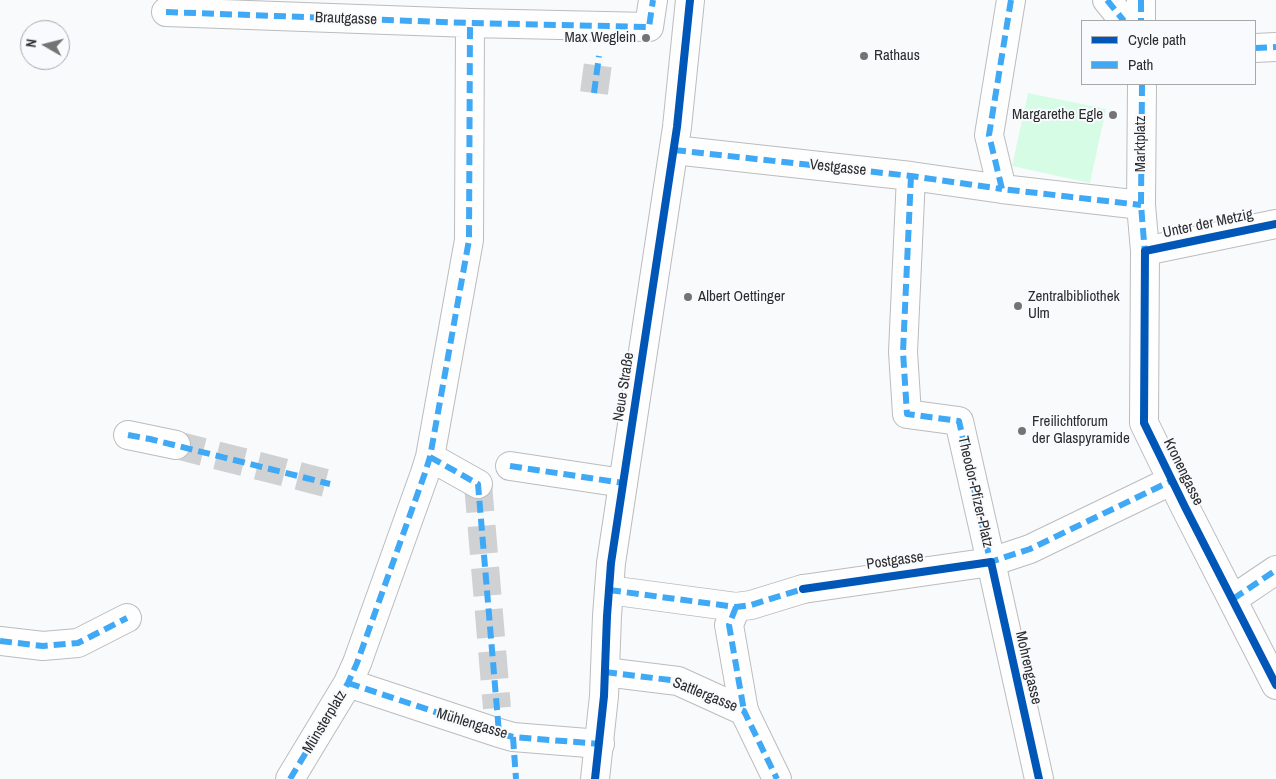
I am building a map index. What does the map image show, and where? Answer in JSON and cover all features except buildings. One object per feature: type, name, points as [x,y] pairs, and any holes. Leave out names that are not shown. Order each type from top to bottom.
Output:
[{"type":"street","name":"Brautgasse","points":[[166,12],[470,23],[649,27],[653,0]]},
{"type":"street","name":"Neue Straße","points":[[595,779],[600,744],[609,590],[623,483],[674,150],[690,0]]},
{"type":"street","points":[[1002,189],[989,135],[1011,0]]},
{"type":"street","points":[[1107,0],[1123,20]]},
{"type":"street","points":[[1140,0],[1141,20]]},
{"type":"street","points":[[353,673],[430,457],[469,240],[470,23]]},
{"type":"street","points":[[1256,48],[1276,47]]},
{"type":"street","name":"Marktplatz","points":[[1141,205],[1142,85]]},
{"type":"street","name":"Vestgasse","points":[[674,150],[911,176],[1002,189],[1141,205]]},
{"type":"street","name":"Theodor-Pfizer-Platz","points":[[911,176],[903,352],[907,414],[959,421],[991,562]]},
{"type":"street","name":"Kronengasse","points":[[1141,205],[1145,251],[1144,423],[1276,686]]},
{"type":"street","name":"Unter der Metzig","points":[[1145,251],[1276,224]]},
{"type":"street","points":[[128,435],[176,445]]},
{"type":"street","points":[[430,457],[478,484]]},
{"type":"street","points":[[510,466],[623,483]]},
{"type":"street","name":"Postgasse","points":[[736,607],[751,605],[803,589],[991,562],[1030,549],[1171,480]]},
{"type":"street","name":"Mohrengasse","points":[[991,562],[1039,779]]},
{"type":"street","points":[[1233,599],[1276,570]]},
{"type":"street","points":[[609,590],[736,607]]},
{"type":"street","name":"Sattlergasse","points":[[736,607],[729,625],[744,711],[777,779]]},
{"type":"street","points":[[0,641],[43,646],[78,643],[127,618]]},
{"type":"street","name":"Sattlergasse","points":[[605,672],[678,681],[744,711]]},
{"type":"street","name":"Mühlengasse","points":[[353,673],[498,721],[513,736],[600,744]]},
{"type":"street","name":"Münsterplatz","points":[[290,779],[353,673]]},
{"type":"green space","points":[[1028,93],[1106,109],[1090,183],[1012,166]]},
{"type":"tunnel","points":[[594,93],[599,56]]},
{"type":"tunnel","points":[[176,445],[330,484]]},
{"type":"tunnel","points":[[478,484],[497,708]]},
{"type":"marked path","points":[[166,12],[470,23],[649,27],[653,0]]},
{"type":"marked path","points":[[1011,0],[989,135],[1002,189],[1141,205]]},
{"type":"marked path","points":[[1107,0],[1123,20]]},
{"type":"marked path","points":[[1141,0],[1141,20]]},
{"type":"marked path","points":[[290,779],[348,683],[357,663],[430,457],[469,240],[470,23]]},
{"type":"marked path","points":[[1256,48],[1276,47]]},
{"type":"marked path","points":[[594,93],[599,56]]},
{"type":"marked path","points":[[1142,85],[1141,205],[1145,254]]},
{"type":"marked path","points":[[674,150],[911,176],[1002,189]]},
{"type":"marked path","points":[[911,176],[903,352],[907,414],[959,421],[991,565]]},
{"type":"marked path","points":[[128,435],[330,484]]},
{"type":"marked path","points":[[430,457],[478,484],[499,733]]},
{"type":"marked path","points":[[510,466],[623,483]]},
{"type":"marked path","points":[[987,563],[1030,549],[1171,481]]},
{"type":"marked path","points":[[1233,599],[1276,570]]},
{"type":"marked path","points":[[609,590],[736,607],[751,605],[806,588]]},
{"type":"marked path","points":[[736,607],[729,625],[744,711]]},
{"type":"marked path","points":[[0,641],[43,646],[78,643],[127,618]]},
{"type":"marked path","points":[[605,672],[678,681],[744,711],[777,779]]},
{"type":"marked path","points":[[348,683],[513,737],[600,744]]},
{"type":"marked path","points":[[513,737],[516,779]]},
{"type":"cycle path","points":[[595,779],[604,696],[611,563],[677,127],[690,0]]},
{"type":"cycle path","points":[[1276,224],[1145,251],[1144,423],[1276,685]]},
{"type":"cycle path","points":[[803,589],[991,562],[1039,779]]},
{"type":"place","name":"Max Weglein","points":[[646,38]]},
{"type":"place","name":"Rathaus","points":[[864,56]]},
{"type":"place","name":"Margarethe Egle","points":[[1113,115]]},
{"type":"place","name":"Albert Oettinger","points":[[688,297]]},
{"type":"place","name":"Zentralbibliothek Ulm","points":[[1018,306]]},
{"type":"place","name":"Freilichtforum der Glaspyramide","points":[[1022,431]]}]
